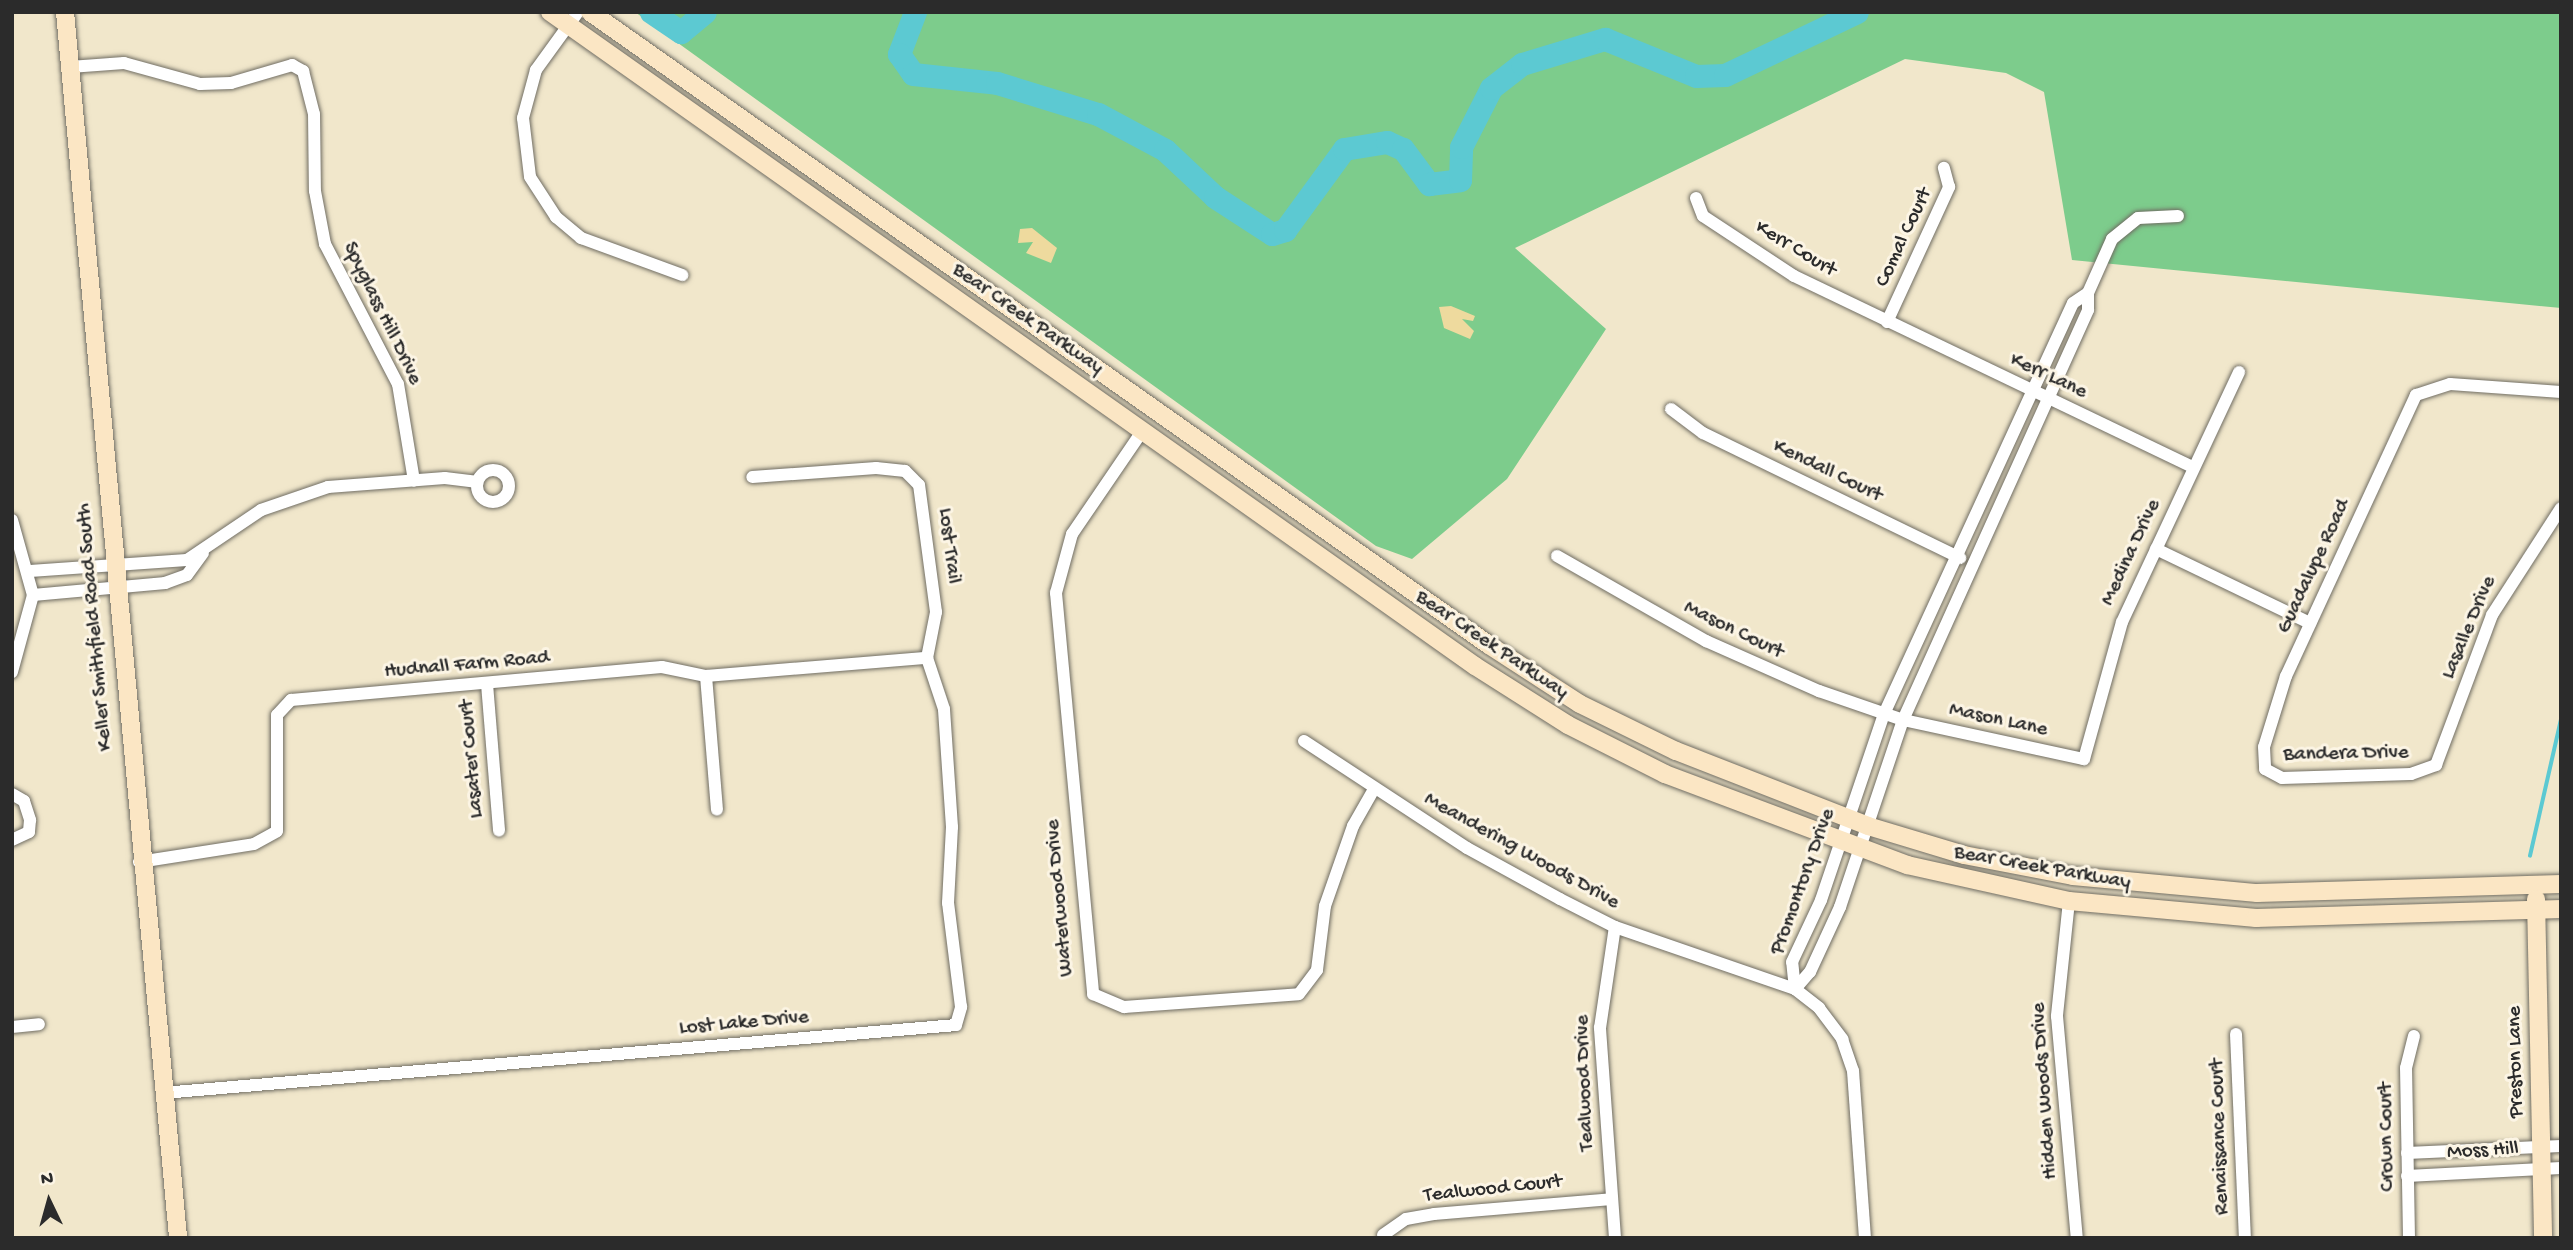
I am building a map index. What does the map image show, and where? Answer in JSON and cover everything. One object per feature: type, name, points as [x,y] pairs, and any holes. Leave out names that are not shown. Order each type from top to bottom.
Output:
[{"type":"main road","name":"Keller Smithfield Road South","points":[[65,12],[139,862],[178,1238]]},
{"type":"main road","name":"Bear Creek Parkway","points":[[550,12],[573,19],[1143,430],[1558,719],[1665,774],[1839,843],[1958,879],[2069,901],[2256,918],[2561,909]]},
{"type":"main road","name":"Bear Creek Parkway","points":[[590,12],[1540,680],[1676,751],[1847,820],[2018,867],[2152,886],[2318,893],[2561,884]]},
{"type":"main road","name":"Preston Lane","points":[[2535,885],[2542,1146],[2552,1168],[2543,1238]]},
{"type":"street","points":[[573,19],[536,70],[523,118],[530,177],[556,217],[581,238],[682,275]]},
{"type":"street","name":"Spyglass Hill Drive","points":[[70,66],[124,63],[200,84],[231,83],[292,65],[303,71],[314,114],[315,191],[325,244],[398,384],[414,481]]},
{"type":"street","name":"Comal Court","points":[[1887,322],[1949,187],[1944,168]]},
{"type":"street","name":"Kerr Court","points":[[1696,198],[1703,216],[1794,276],[1887,322]]},
{"type":"street","name":"Promontory Drive","points":[[1795,989],[1791,962],[1821,900],[1884,713],[1954,555],[2073,303],[2088,293],[2125,224],[2151,215],[2178,216]]},
{"type":"street","name":"Promontory Drive","points":[[1795,989],[1811,972],[1840,907],[1903,720],[1970,563],[2088,310],[2088,293]]},
{"type":"street","name":"Kerr Lane","points":[[1887,322],[2193,467]]},
{"type":"street","name":"Medina Drive","points":[[2084,759],[2122,622],[2239,372]]},
{"type":"street","name":"Guadalupe Road","points":[[2265,769],[2277,701],[2310,623],[2424,389],[2450,384],[2561,392]]},
{"type":"street","name":"Kendall Court","points":[[1671,410],[1703,433],[1970,563]]},
{"type":"street","name":"Waterwood Drive","points":[[1143,430],[1072,534],[1056,593],[1093,994],[1124,1007],[1299,994],[1317,970],[1329,894],[1374,789]]},
{"type":"street","name":"Lost Trail","points":[[752,477],[876,468],[905,471],[919,485],[936,611],[927,658]]},
{"type":"street","points":[[30,571],[187,559],[203,552],[261,510],[300,494],[414,481],[476,482]]},
{"type":"street","name":"Lasalle Drive","points":[[2429,770],[2446,750],[2492,615],[2561,508]]},
{"type":"street","points":[[12,520],[30,571],[33,595],[12,672]]},
{"type":"street","points":[[2155,549],[2310,623]]},
{"type":"street","points":[[33,595],[116,589],[187,575],[203,552]]},
{"type":"street","name":"Mason Court","points":[[1557,556],[1726,651],[1903,720]]},
{"type":"street","name":"Hudnall Farm Road","points":[[139,862],[254,844],[277,831],[276,715],[282,704],[662,667],[706,676],[927,658]]},
{"type":"street","name":"Lost Lake Drive","points":[[163,1093],[956,1025],[961,1007],[948,903],[952,827],[944,709],[927,658]]},
{"type":"street","points":[[706,676],[717,810]]},
{"type":"street","name":"Lasater Court","points":[[486,684],[499,831]]},
{"type":"street","name":"Mason Lane","points":[[1903,720],[2084,759]]},
{"type":"street","name":"Meandering Woods Drive","points":[[1304,741],[1374,789],[1615,927],[1795,989],[1842,1039],[1853,1071],[1865,1238]]},
{"type":"street","points":[[1866,768],[1886,774]]},
{"type":"street","name":"Bandera Drive","points":[[2265,769],[2282,778],[2429,770]]},
{"type":"street","points":[[12,794],[24,801],[30,820],[29,832],[12,840]]},
{"type":"street","points":[[1821,900],[1840,907]]},
{"type":"street","name":"Hidden Woods Drive","points":[[2069,901],[2057,1016],[2077,1238]]},
{"type":"street","name":"Tealwood Drive","points":[[1615,927],[1600,1028],[1615,1238]]},
{"type":"street","points":[[12,1027],[39,1024]]},
{"type":"street","name":"Renaissance Court","points":[[2236,1034],[2245,1238]]},
{"type":"street","name":"Crown Court","points":[[2409,1238],[2406,1068],[2414,1036]]},
{"type":"street","name":"Moss Hill","points":[[2407,1153],[2561,1146]]},
{"type":"street","name":"Moss Hill","points":[[2407,1176],[2552,1168]]},
{"type":"street","name":"Tealwood Court","points":[[1383,1234],[1406,1219],[1434,1214],[1611,1199]]},
{"type":"green space","points":[[635,12],[2561,12],[2561,308],[2072,260],[2044,92],[2006,73],[1905,59],[1515,248],[1606,329],[1507,479],[1412,559],[1376,546]]},
{"type":"sand","points":[[1032,228],[1057,248],[1051,263],[1026,253],[1033,242],[1018,243],[1020,229]]},
{"type":"sand","points":[[1451,306],[1475,316],[1473,321],[1462,319],[1474,331],[1470,339],[1444,328],[1439,307]]},
{"type":"waterway","points":[[651,12],[681,32],[705,12]]},
{"type":"waterway","points":[[915,12],[899,54],[913,74],[997,83],[1098,114],[1165,150],[1215,197],[1272,234],[1285,230],[1344,149],[1387,142],[1403,149],[1429,184],[1460,180],[1461,147],[1491,88],[1522,64],[1605,39],[1696,76],[1725,75],[1857,12]]},
{"type":"waterway","points":[[2530,856],[2561,720]]}]
